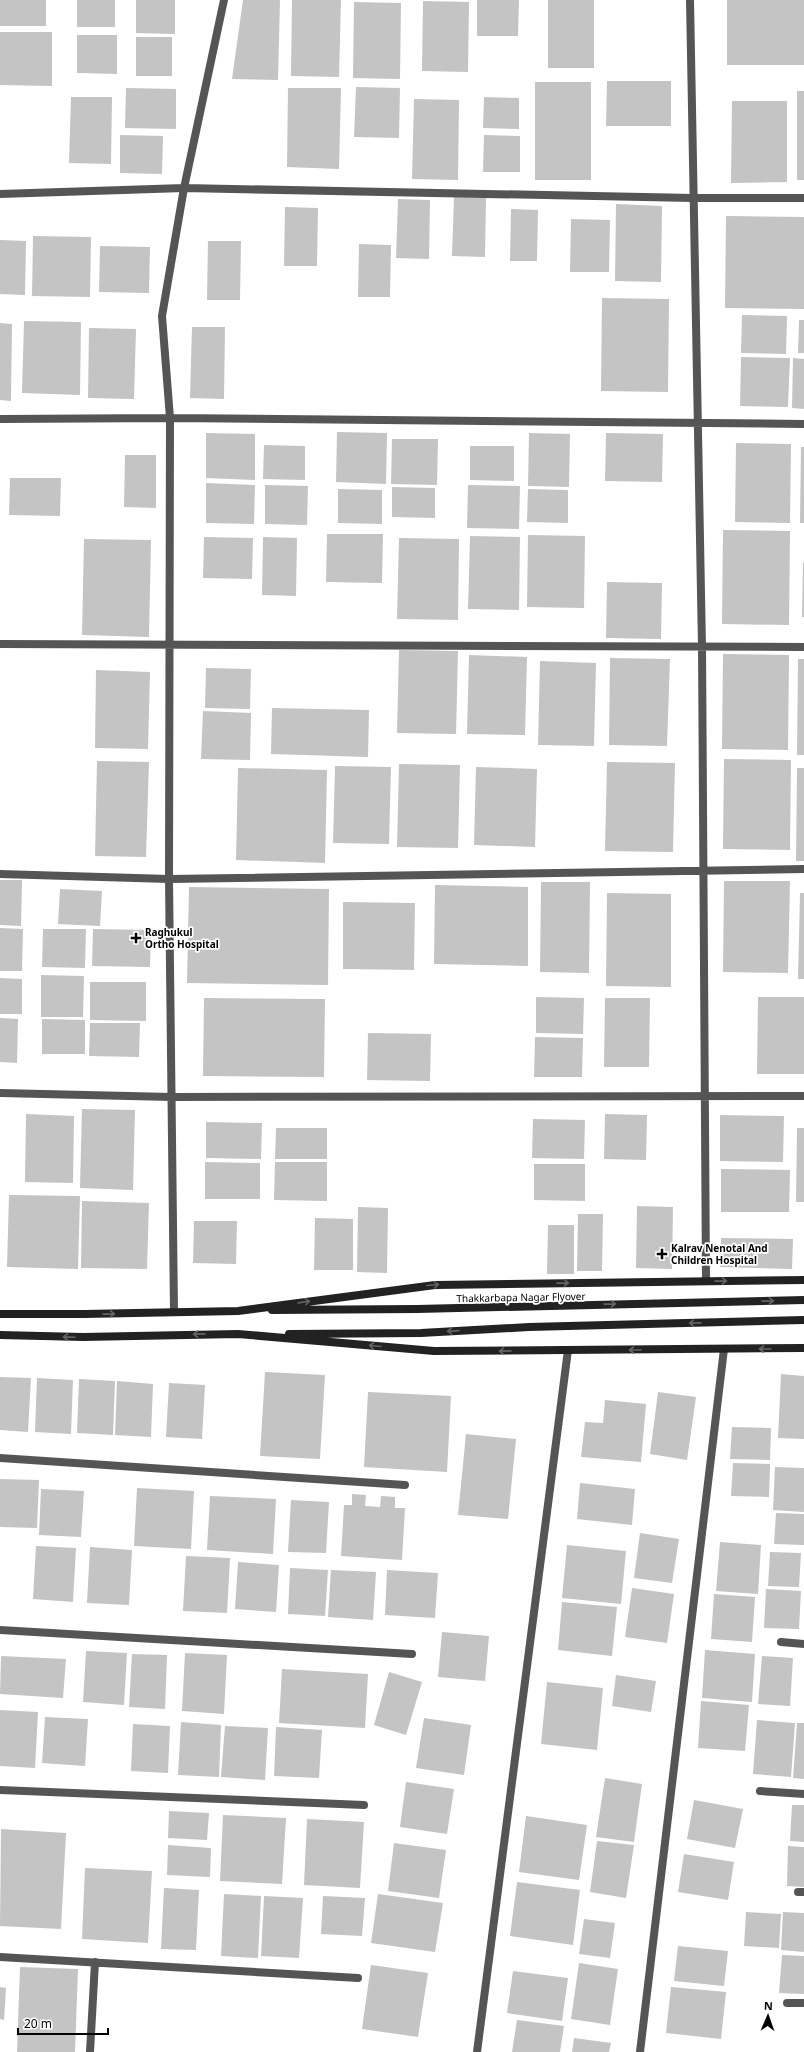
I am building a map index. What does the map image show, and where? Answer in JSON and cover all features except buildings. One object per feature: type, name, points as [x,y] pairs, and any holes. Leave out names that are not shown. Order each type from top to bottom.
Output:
[{"type":"main road","points":[[0,1314],[238,1311],[435,1284],[804,1280]]},
{"type":"main road","name":"Thakkarbapa Nagar Flyover","points":[[238,1311],[417,1309],[804,1300]]},
{"type":"main road","points":[[0,1335],[83,1337],[238,1334],[421,1334],[529,1327],[804,1320]]},
{"type":"main road","points":[[238,1334],[434,1351],[804,1348]]},
{"type":"street","points":[[174,1312],[169,879],[170,418],[162,316],[184,188],[224,0]]},
{"type":"street","points":[[690,0],[702,646],[706,1282]]},
{"type":"street","points":[[0,194],[184,188],[693,198],[804,198]]},
{"type":"street","points":[[0,419],[170,418],[698,425],[804,424]]},
{"type":"street","points":[[0,644],[804,647]]},
{"type":"street","points":[[0,874],[169,879],[804,869]]},
{"type":"street","points":[[0,1093],[172,1098],[705,1095],[804,1096]]},
{"type":"street","points":[[640,2052],[724,1349]]},
{"type":"street","points":[[477,2052],[568,1350]]},
{"type":"street","points":[[0,1458],[405,1485]]},
{"type":"street","points":[[0,1630],[412,1654]]},
{"type":"street","points":[[781,1642],[804,1644]]},
{"type":"street","points":[[0,1790],[364,1805]]},
{"type":"street","points":[[760,1791],[804,1794]]},
{"type":"street","points":[[0,1957],[358,1978]]},
{"type":"street","points":[[90,2052],[95,1962]]},
{"type":"street","points":[[787,2002],[804,2003]]},
{"type":"place","name":"Raghukul Ortho Hospital","points":[[136,938]]},
{"type":"place","name":"Kalrav Nenotal And Children Hospital","points":[[662,1254]]}]
